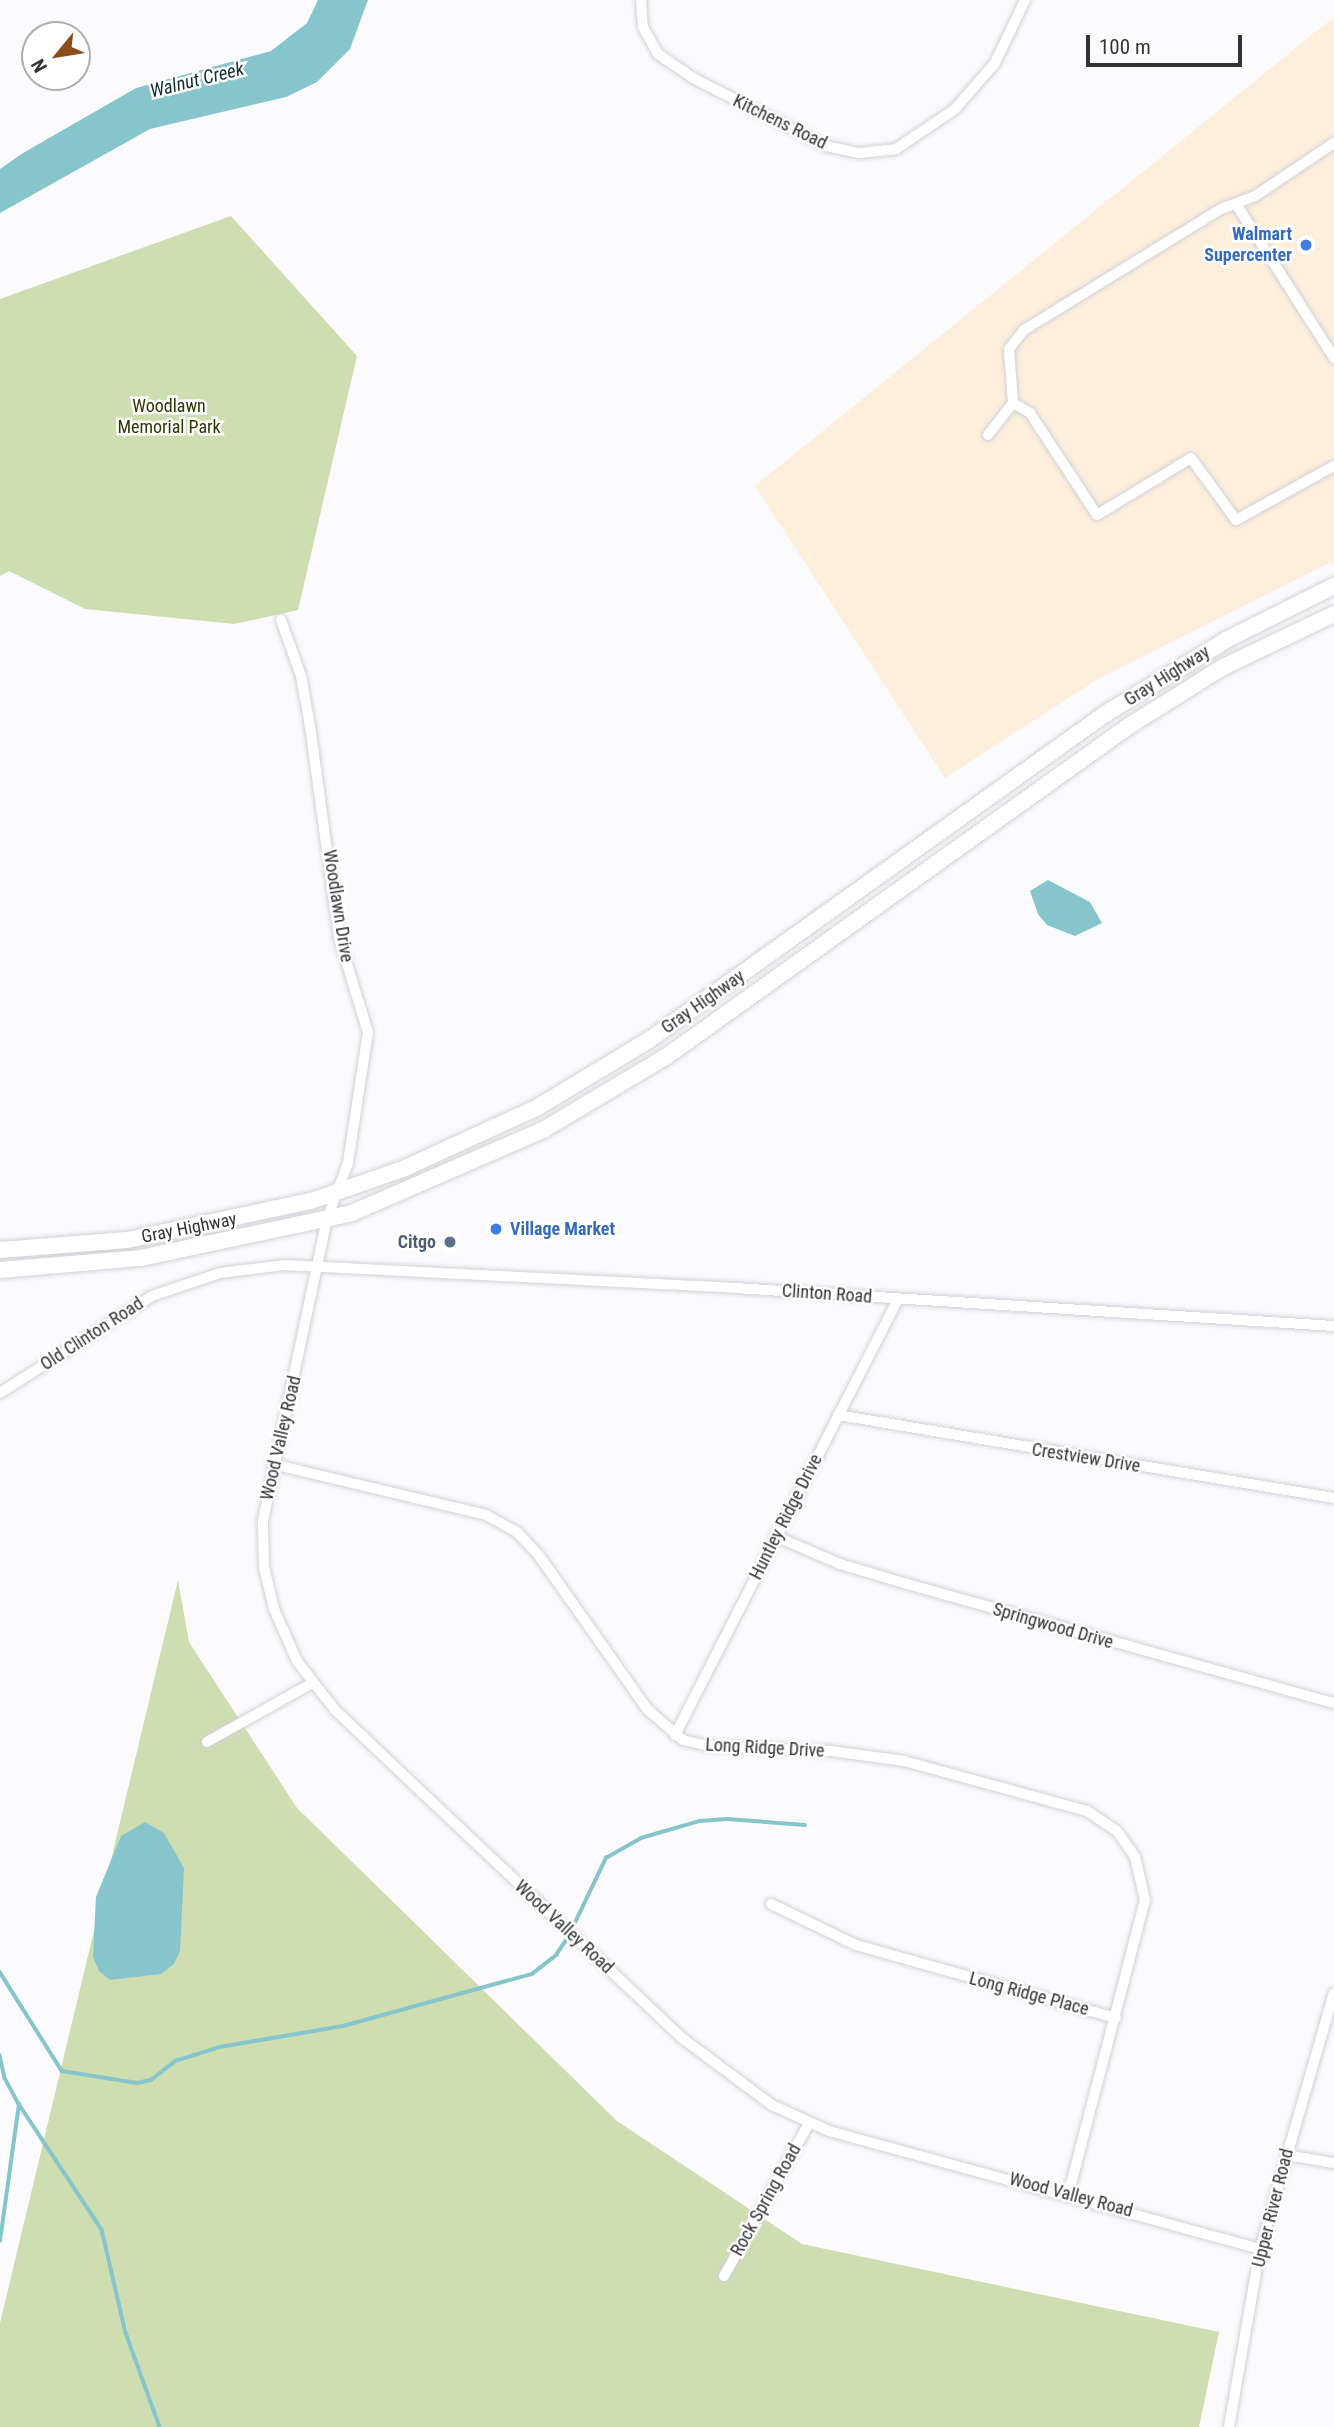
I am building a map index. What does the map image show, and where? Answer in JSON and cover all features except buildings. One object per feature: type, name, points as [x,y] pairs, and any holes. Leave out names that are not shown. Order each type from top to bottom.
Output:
[{"type":"highway","name":"Gray Highway","points":[[0,1250],[127,1240],[217,1223],[339,1192],[447,1151],[599,1074],[1105,714],[1226,640],[1334,586]]},
{"type":"highway","name":"Gray Highway","points":[[0,1270],[141,1258],[327,1219],[450,1173],[543,1130],[667,1056],[1129,726],[1223,667],[1334,614]]},
{"type":"street","name":"Kitchens Road","points":[[640,0],[643,27],[658,54],[693,78],[826,146],[860,153],[896,149],[955,109],[995,63],[1025,0]]},
{"type":"street","points":[[988,435],[1013,403],[1009,349],[1024,330],[1236,204],[1255,196],[1334,143]]},
{"type":"street","points":[[1236,204],[1334,358]]},
{"type":"street","points":[[1013,403],[1030,413],[1097,515],[1191,458],[1236,520],[1334,466]]},
{"type":"street","name":"Woodlawn Drive","points":[[281,620],[306,701],[339,938],[368,1032],[367,1062],[339,1192]]},
{"type":"street","points":[[319,1266],[327,1219],[339,1192]]},
{"type":"street","name":"Clinton Road","points":[[319,1266],[1334,1326]]},
{"type":"street","name":"Old Clinton Road","points":[[0,1393],[152,1296],[220,1273],[319,1266]]},
{"type":"street","name":"Wood Valley Road","points":[[319,1266],[272,1464],[262,1521],[264,1567],[285,1638],[312,1683],[682,2038],[743,2087],[809,2123],[1260,2249]]},
{"type":"street","name":"Huntley Ridge Drive","points":[[676,1735],[898,1299]]},
{"type":"street","name":"Crestview Drive","points":[[838,1415],[1334,1498]]},
{"type":"street","name":"Long Ridge Drive","points":[[272,1464],[486,1516],[518,1533],[540,1557],[648,1710],[676,1735],[708,1746],[831,1751],[904,1760],[1087,1811],[1104,1820],[1129,1845],[1144,1882],[1140,1930],[1116,2018]]},
{"type":"street","name":"Springwood Drive","points":[[775,1536],[873,1574],[1334,1703]]},
{"type":"street","points":[[207,1742],[312,1683]]},
{"type":"street","name":"Long Ridge Place","points":[[771,1904],[856,1945],[1116,2018]]},
{"type":"street","name":"Upper River Road","points":[[1229,2427],[1260,2249],[1334,1993]]},
{"type":"street","points":[[1068,2195],[1116,2018]]},
{"type":"street","name":"Rock Spring Road","points":[[724,2276],[809,2123]]},
{"type":"street","points":[[1286,2155],[1334,2163]]},
{"type":"shaded area","points":[[1334,17],[1334,568],[1331,562],[1096,680],[945,778],[755,486]]},
{"type":"green space","name":"Woodlawn Memorial Park","points":[[231,216],[357,356],[298,610],[234,624],[85,609],[9,571],[0,576],[0,299]]},
{"type":"green space","points":[[178,1580],[189,1642],[297,1808],[617,2121],[802,2244],[1219,2332],[1199,2427],[0,2427],[0,2323]]},
{"type":"water","name":"Walnut Creek","points":[[318,0],[368,0],[350,49],[317,82],[286,97],[150,129],[0,213],[0,169],[23,153],[136,88],[271,51],[307,23]]},
{"type":"water","points":[[1048,880],[1090,902],[1102,923],[1075,936],[1047,925],[1038,914],[1030,891]]},
{"type":"water","points":[[145,1822],[164,1833],[184,1868],[180,1951],[174,1964],[161,1974],[110,1980],[99,1971],[93,1957],[96,1897],[121,1836]]},
{"type":"waterway","points":[[572,1929],[606,1858],[641,1838],[700,1821],[727,1819],[805,1825]]},
{"type":"waterway","points":[[0,1972],[62,2071],[137,2083],[151,2080],[175,2061],[220,2047],[343,2026],[532,1974],[556,1955],[566,1940]]},
{"type":"waterway","points":[[0,2055],[5,2078],[19,2104],[102,2230],[126,2333],[160,2427]]},
{"type":"waterway","points":[[0,2241],[19,2104]]},
{"type":"place","name":"Walmart Supercenter","points":[[1306,245]]},
{"type":"place","name":"Village Market","points":[[496,1229]]},
{"type":"place","name":"Citgo","points":[[450,1242]]}]
